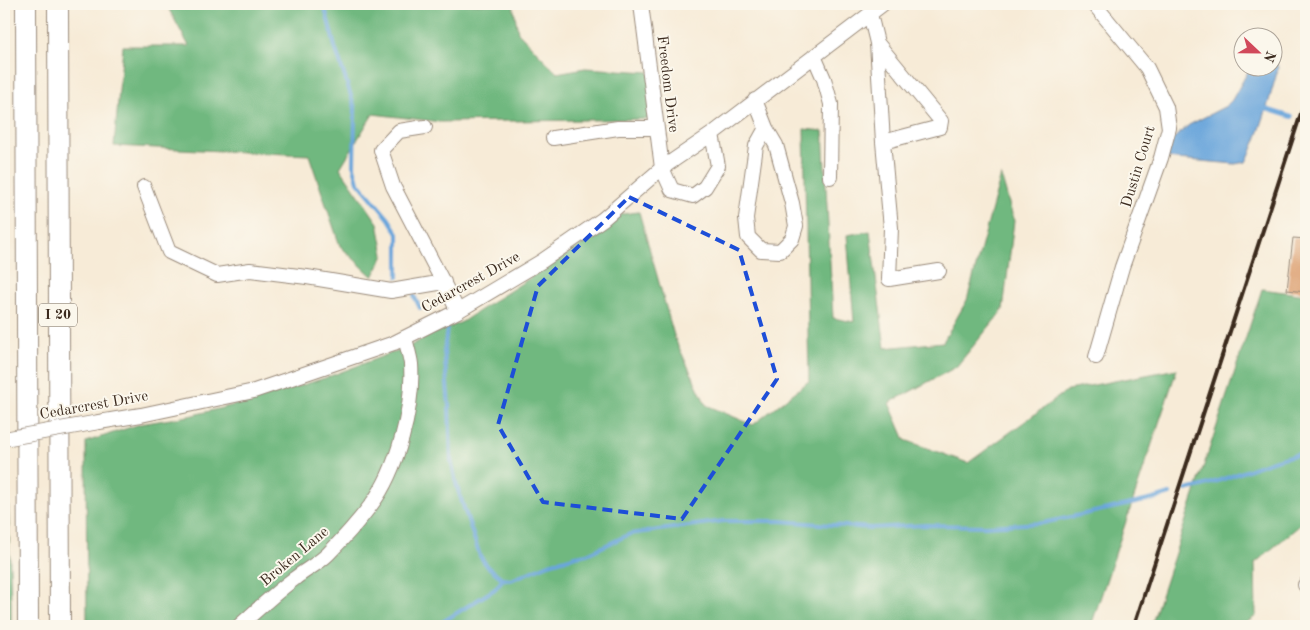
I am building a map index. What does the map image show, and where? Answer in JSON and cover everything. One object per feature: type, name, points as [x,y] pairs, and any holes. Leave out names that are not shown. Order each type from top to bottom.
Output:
[{"type":"highway","name":"I 20","points":[[26,4],[28,626]]},
{"type":"highway","name":"I 20","points":[[58,4],[60,626]]},
{"type":"street","name":"Freedom Drive","points":[[641,4],[662,168],[672,190],[693,196],[705,187],[718,166],[712,134]]},
{"type":"street","name":"Cedarcrest Drive","points":[[4,439],[141,415],[254,390],[405,338],[458,311],[542,261],[603,219],[662,168],[712,134],[883,4]]},
{"type":"street","name":"Dustin Court","points":[[1094,4],[1147,68],[1166,107],[1169,128],[1161,158],[1122,267],[1096,357]]},
{"type":"street","points":[[870,14],[877,42],[883,142],[891,228],[889,279],[939,270]]},
{"type":"street","points":[[877,42],[941,121],[940,127],[883,142]]},
{"type":"street","points":[[814,56],[824,79],[831,104],[830,177]]},
{"type":"street","points":[[756,100],[766,128],[776,145],[792,203],[796,226],[792,239],[780,251],[761,250],[748,238],[746,218],[756,146],[766,128]]},
{"type":"street","points":[[425,127],[398,131],[381,150],[393,186],[458,311]]},
{"type":"street","points":[[553,138],[618,128],[656,128]]},
{"type":"street","points":[[144,187],[169,252],[217,275],[250,270],[391,291],[444,282]]},
{"type":"street","name":"Broken Lane","points":[[239,626],[294,578],[329,553],[377,496],[395,458],[408,406],[411,385],[410,363],[405,338]]},
{"type":"highlighted area","points":[[629,197],[739,250],[777,379],[682,519],[543,502],[498,425],[538,286]]},
{"type":"green space","points":[[166,4],[513,4],[518,32],[557,73],[585,68],[649,72],[655,119],[441,122],[373,114],[340,168],[378,223],[384,255],[373,277],[340,246],[309,155],[114,146],[123,46],[189,46]]},
{"type":"green space","points":[[804,129],[823,131],[833,318],[854,322],[847,235],[870,231],[885,348],[943,342],[967,300],[1001,175],[1014,221],[1003,310],[956,367],[889,403],[905,440],[968,463],[1068,390],[1177,369],[1091,626],[87,626],[86,442],[140,424],[189,416],[255,400],[325,378],[410,346],[432,334],[462,322],[603,231],[622,214],[639,212],[675,339],[706,405],[753,425],[809,381]]},
{"type":"green space","points":[[1262,289],[1306,295],[1306,520],[1255,563],[1256,616],[1241,626],[1151,626]]},
{"type":"green space","points":[[7,458],[11,626],[4,626],[4,459]]},
{"type":"water","points":[[1244,78],[1275,78],[1260,128],[1246,162],[1235,164],[1165,158],[1173,139],[1189,125],[1226,106],[1232,100]]},
{"type":"building","points":[[1293,238],[1306,239],[1306,292],[1287,290]]},
{"type":"waterway","points":[[324,4],[335,47],[355,108],[354,167],[358,182],[389,219],[398,234],[398,277]]},
{"type":"waterway","points":[[1266,109],[1292,117]]},
{"type":"waterway","points":[[414,296],[420,308]]},
{"type":"waterway","points":[[447,329],[444,351],[451,460],[457,487],[480,556],[487,566],[503,579],[511,580],[549,564],[587,554],[630,534],[724,521],[781,521],[871,528],[1043,523],[1170,494]]},
{"type":"waterway","points":[[1186,490],[1217,482],[1275,460],[1306,453]]},
{"type":"waterway","points":[[436,626],[495,589],[503,579]]},
{"type":"railway","points":[[1134,626],[1306,98]]}]
